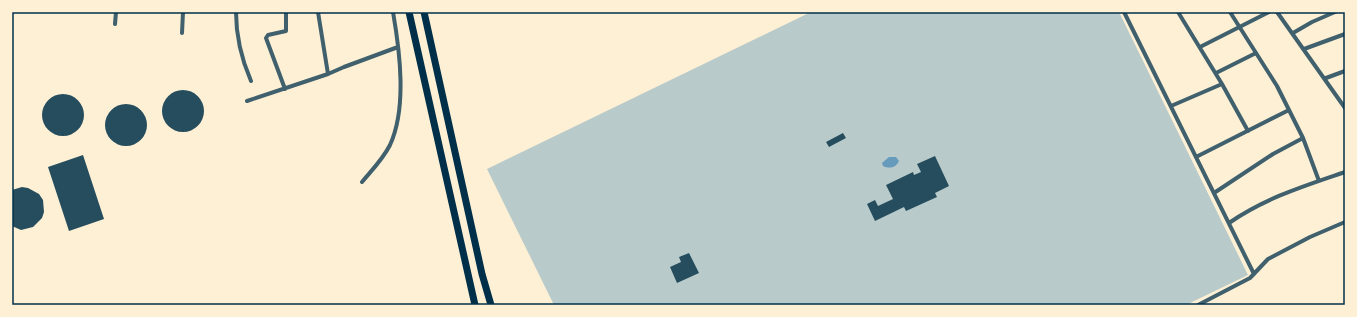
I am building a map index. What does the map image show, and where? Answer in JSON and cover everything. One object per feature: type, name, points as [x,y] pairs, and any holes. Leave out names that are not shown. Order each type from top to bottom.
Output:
[{"type":"main road","points":[[409,12],[475,305]]},
{"type":"main road","points":[[424,12],[482,274],[491,305]]},
{"type":"street","points":[[115,24],[116,12]]},
{"type":"street","points":[[182,33],[183,12]]},
{"type":"street","points":[[236,12],[237,38],[240,53],[251,81]]},
{"type":"street","points":[[285,89],[266,38],[268,35],[286,30],[286,12]]},
{"type":"street","points":[[318,12],[328,74]]},
{"type":"street","points":[[362,182],[384,156],[394,134],[397,123],[400,91],[398,47],[393,12]]},
{"type":"street","points":[[1124,12],[1254,274]]},
{"type":"street","points":[[1178,12],[1216,73],[1248,131]]},
{"type":"street","points":[[1230,12],[1277,86],[1303,138],[1319,181]]},
{"type":"street","points":[[1200,47],[1269,12]]},
{"type":"street","points":[[1277,12],[1326,78],[1345,108]]},
{"type":"street","points":[[1293,33],[1312,22],[1336,12]]},
{"type":"street","points":[[1304,49],[1345,34]]},
{"type":"street","points":[[247,101],[328,74],[398,47]]},
{"type":"street","points":[[1216,73],[1256,53]]},
{"type":"street","points":[[1326,78],[1345,71]]},
{"type":"street","points":[[1171,106],[1222,84]]},
{"type":"street","points":[[1196,157],[1289,110]]},
{"type":"street","points":[[1214,193],[1273,154],[1303,138]]},
{"type":"street","points":[[1229,223],[1243,213],[1274,197],[1345,172]]},
{"type":"street","points":[[1198,305],[1244,282],[1254,274],[1263,263],[1274,256],[1310,237],[1345,222]]},
{"type":"shaded area","points":[[811,12],[1119,12],[1248,275],[1186,305],[554,305],[487,169]]},
{"type":"water","points":[[889,157],[896,157],[899,161],[892,167],[883,166],[882,163]]},
{"type":"building","points":[[179,90],[187,90],[195,93],[201,99],[204,111],[201,123],[195,129],[187,132],[179,132],[171,129],[165,123],[162,115],[162,107],[165,99],[171,93]]},
{"type":"building","points":[[59,94],[67,94],[75,97],[81,103],[84,115],[81,127],[75,133],[67,136],[59,136],[51,133],[45,127],[42,119],[42,111],[45,103],[51,97]]},
{"type":"building","points":[[122,104],[130,104],[138,107],[144,113],[147,125],[144,137],[138,143],[130,146],[122,146],[114,143],[108,137],[105,129],[105,121],[108,113],[114,107]]},
{"type":"building","points":[[843,133],[846,138],[829,147],[826,142]]},
{"type":"building","points":[[83,155],[104,219],[69,231],[48,167]]},
{"type":"building","points":[[935,156],[949,186],[935,193],[937,197],[906,211],[904,207],[875,221],[867,204],[875,200],[878,206],[893,199],[886,185],[913,172],[914,175],[921,172],[917,164]]},
{"type":"building","points":[[22,187],[28,188],[39,194],[43,200],[44,212],[42,218],[33,227],[21,230],[12,226],[12,190]]},
{"type":"building","points":[[689,253],[699,273],[677,283],[670,267],[681,262],[679,257]]}]
